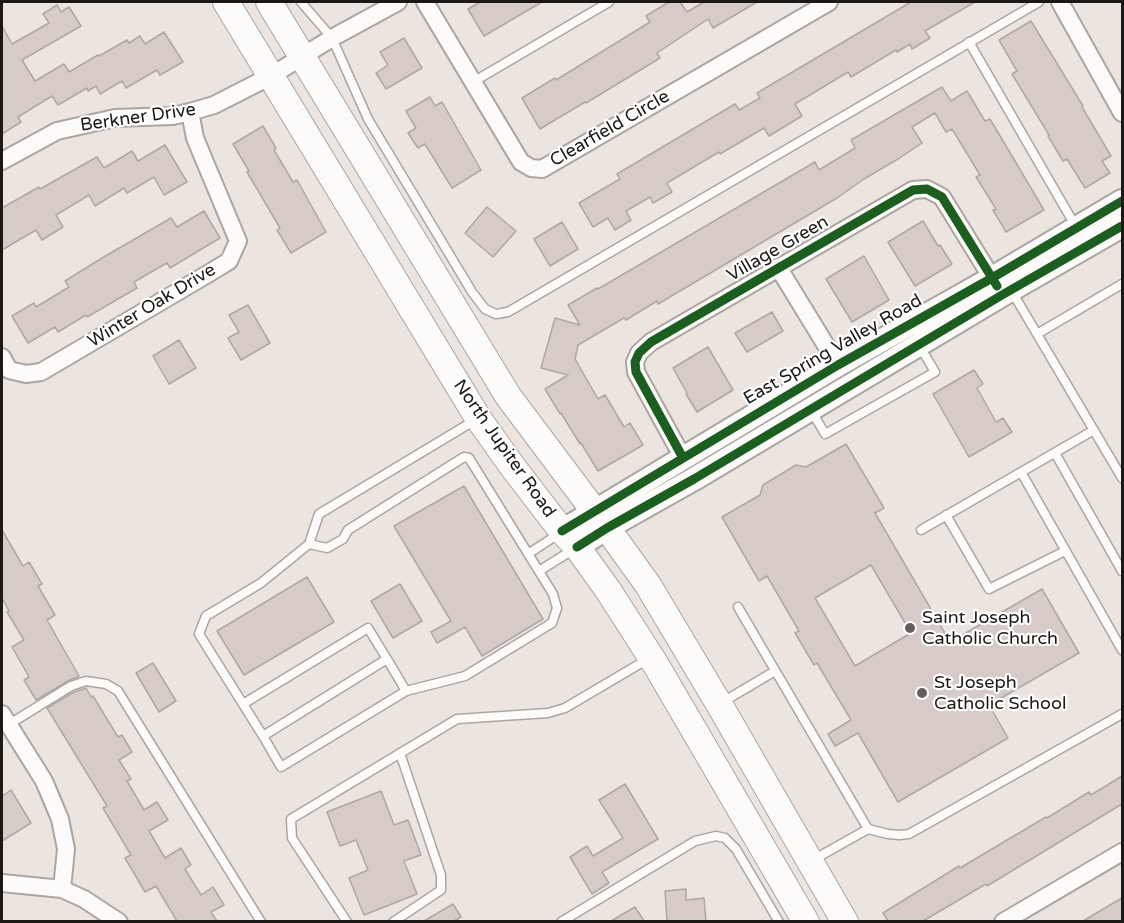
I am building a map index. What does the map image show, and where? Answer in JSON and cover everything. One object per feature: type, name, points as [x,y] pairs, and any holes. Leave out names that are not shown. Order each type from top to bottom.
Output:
[{"type":"main road","name":"North Jupiter Road","points":[[226,2],[478,418],[608,590],[651,657],[806,921]]},
{"type":"main road","name":"North Jupiter Road","points":[[269,2],[508,396],[642,576],[845,921]]},
{"type":"main road","points":[[689,721],[719,704]]},
{"type":"main road","points":[[781,879],[811,861]]},
{"type":"street","name":"Berkner Drive","points":[[2,161],[57,131],[115,118],[173,116],[214,105],[271,76],[399,2]]},
{"type":"street","name":"Clearfield Circle","points":[[425,2],[520,162],[531,168],[542,169],[829,2]]},
{"type":"street","points":[[1060,2],[1122,113]]},
{"type":"street","name":"Winter Oak Drive","points":[[2,357],[9,370],[26,374],[41,372],[229,261],[238,241],[195,138],[190,112]]},
{"type":"street","name":"Village Green","points":[[683,458],[636,372],[634,362],[639,353],[651,342],[913,190],[927,189],[942,197],[1002,283]]},
{"type":"street","name":"East Spring Valley Road","points":[[600,520],[694,478],[919,344],[1076,228],[1122,201]]},
{"type":"street","name":"East Spring Valley Road","points":[[570,539],[600,520],[683,458],[838,365],[1122,226]]},
{"type":"street","points":[[778,267],[838,365]]},
{"type":"street","points":[[5,719],[44,781],[60,819],[66,849],[62,889]]},
{"type":"street","points":[[1003,921],[1122,852]]},
{"type":"street","points":[[2,883],[62,889],[84,899],[119,921]]},
{"type":"lane","points":[[302,2],[332,39],[378,137],[472,292],[485,309],[496,314],[508,312],[1039,2]]},
{"type":"lane","points":[[473,82],[609,2]]},
{"type":"lane","points":[[969,42],[1076,228]]},
{"type":"lane","points":[[1002,283],[1037,334],[1122,478]]},
{"type":"lane","points":[[1037,334],[1122,284]]},
{"type":"lane","points":[[810,409],[825,434],[935,372],[919,344]]},
{"type":"lane","points":[[309,544],[327,548],[343,539],[348,530],[464,457],[469,458],[553,594],[557,608],[552,623],[465,676],[406,691],[281,767],[199,634],[206,616],[261,583],[309,544],[319,514],[478,418]]},
{"type":"lane","points":[[921,530],[1094,430]]},
{"type":"lane","points":[[1055,453],[1122,572]]},
{"type":"lane","points":[[1021,472],[1122,650]]},
{"type":"lane","points":[[946,515],[989,589],[1065,551]]},
{"type":"lane","points":[[528,554],[570,539]]},
{"type":"lane","points":[[539,571],[570,539]]},
{"type":"lane","points":[[738,607],[868,829]]},
{"type":"lane","points":[[243,704],[368,628],[406,691]]},
{"type":"lane","points":[[346,921],[292,838],[291,819],[457,719],[548,713],[565,708],[651,657]]},
{"type":"lane","points":[[263,736],[387,659]]},
{"type":"lane","points":[[719,704],[775,671]]},
{"type":"lane","points":[[5,719],[71,686],[86,681],[106,684],[118,691],[261,921]]},
{"type":"lane","points":[[811,861],[868,829],[899,835],[909,834],[1122,714]]},
{"type":"lane","points":[[393,921],[441,890],[441,875],[400,753]]},
{"type":"lane","points":[[561,921],[694,841],[716,836],[725,838],[736,849],[779,921]]},
{"type":"building","points":[[480,2],[542,2],[484,36],[468,9]]},
{"type":"building","points":[[669,2],[680,2],[687,12],[704,2],[757,2],[713,28],[708,19],[657,53],[660,58],[540,129],[522,98],[555,78],[556,80],[650,22],[646,16]]},
{"type":"building","points":[[911,2],[975,2],[925,31],[930,38],[912,49],[910,44],[897,52],[896,50],[851,77],[848,72],[795,104],[802,116],[769,136],[764,128],[667,183],[672,192],[653,203],[650,197],[626,211],[631,220],[615,230],[608,218],[593,227],[579,203],[620,179],[617,174],[735,104],[739,110],[760,98],[757,93]]},
{"type":"building","points":[[57,5],[61,12],[69,7],[81,26],[22,60],[35,81],[64,64],[69,72],[127,40],[129,43],[140,36],[145,44],[164,32],[183,62],[160,75],[157,70],[126,88],[122,81],[100,94],[96,86],[88,91],[87,88],[58,105],[52,96],[18,117],[21,122],[2,134],[2,26],[12,44],[49,23],[43,14]]},
{"type":"building","points":[[1031,21],[1111,156],[1102,161],[1110,173],[1085,188],[1067,159],[1063,161],[1048,136],[1012,74],[1017,71],[999,40]]},
{"type":"building","points":[[404,38],[422,68],[386,89],[376,73],[388,65],[380,52]]},
{"type":"building","points":[[942,87],[951,101],[967,91],[985,121],[990,119],[1044,210],[1006,232],[993,210],[996,209],[976,177],[980,175],[952,129],[946,132],[935,113],[912,127],[922,143],[898,159],[837,198],[658,304],[657,301],[578,345],[575,359],[598,399],[605,395],[624,427],[630,423],[643,445],[598,471],[545,389],[568,375],[541,368],[555,318],[580,325],[568,305],[815,162],[819,170],[855,148],[851,140]]},
{"type":"building","points":[[430,97],[435,106],[442,102],[481,170],[452,188],[425,144],[418,148],[408,133],[416,128],[406,111]]},
{"type":"building","points":[[263,126],[293,182],[297,180],[326,232],[291,253],[277,230],[280,228],[233,144]]},
{"type":"building","points":[[165,145],[187,182],[164,195],[154,177],[127,193],[124,188],[95,206],[89,195],[56,215],[63,227],[42,240],[36,230],[2,250],[2,208],[97,157],[104,168],[132,151],[138,161]]},
{"type":"building","points":[[487,207],[516,231],[493,257],[465,233]]},
{"type":"building","points":[[204,211],[220,238],[170,268],[167,263],[134,282],[137,288],[87,317],[86,315],[58,332],[55,327],[28,343],[12,316],[34,303],[36,307],[69,287],[65,281],[171,218],[177,227]]},
{"type":"building","points":[[923,221],[952,264],[915,286],[888,242]]},
{"type":"building","points":[[562,222],[578,249],[550,266],[534,239]]},
{"type":"building","points":[[864,256],[889,300],[852,322],[826,279]]},
{"type":"building","points":[[248,305],[270,343],[241,360],[228,338],[239,332],[229,315]]},
{"type":"building","points":[[772,312],[783,331],[747,352],[735,333]]},
{"type":"building","points":[[179,340],[196,368],[169,384],[153,356]]},
{"type":"building","points":[[708,347],[733,390],[697,412],[673,368]]},
{"type":"building","points":[[974,370],[983,384],[977,388],[996,422],[1003,418],[1012,432],[969,457],[933,394]]},
{"type":"building","points":[[846,444],[884,508],[875,513],[950,642],[1042,589],[1079,653],[989,705],[1008,738],[898,802],[858,733],[835,746],[828,734],[851,720],[817,663],[814,665],[795,633],[799,631],[767,576],[759,581],[722,517],[760,495],[763,485],[796,465],[806,467]],"holes":[[[871,565],[911,633],[855,666],[815,598]]]},
{"type":"building","points":[[464,486],[543,619],[482,656],[465,627],[437,643],[431,632],[451,621],[394,526]]},
{"type":"building","points":[[2,530],[23,566],[29,562],[42,584],[38,586],[55,615],[47,620],[79,676],[36,700],[24,680],[29,677],[12,647],[24,640],[7,612],[9,611],[2,598]]},
{"type":"building","points":[[307,577],[334,622],[244,675],[217,631]]},
{"type":"building","points":[[400,584],[422,621],[393,638],[371,601]]},
{"type":"building","points":[[153,663],[176,701],[159,712],[136,673]]},
{"type":"building","points":[[86,688],[118,737],[122,735],[132,752],[119,760],[131,779],[127,781],[144,810],[157,802],[168,820],[149,831],[165,858],[181,848],[191,865],[185,869],[201,895],[213,887],[224,905],[211,912],[217,921],[177,921],[156,886],[145,892],[125,858],[131,855],[103,808],[107,806],[47,708],[74,692]]},
{"type":"building","points":[[1122,776],[1122,804],[987,886],[986,884],[923,921],[888,921],[883,913],[959,866],[960,868],[1089,792],[1091,795]]},
{"type":"building","points":[[625,784],[658,839],[602,872],[609,883],[592,894],[570,857],[587,846],[593,856],[623,838],[599,800]]},
{"type":"building","points":[[11,790],[31,823],[2,841],[2,796]]},
{"type":"building","points":[[381,791],[394,825],[408,820],[421,855],[404,861],[417,894],[364,915],[349,878],[368,870],[356,840],[340,846],[327,812]]},
{"type":"building","points":[[686,889],[686,900],[704,898],[706,921],[667,921],[665,891]]},
{"type":"building","points":[[1122,898],[1122,921],[1083,921]]},
{"type":"building","points":[[453,904],[461,917],[454,921],[424,921]]},
{"type":"building","points":[[635,907],[644,921],[611,921]]},
{"type":"cycle path","points":[[683,458],[636,372],[635,362],[639,353],[651,342],[913,190],[927,189],[942,197],[997,286]]},
{"type":"cycle path","points":[[562,531],[838,365],[1122,201]]},
{"type":"cycle path","points":[[577,547],[1122,226]]},
{"type":"place","name":"Saint Joseph Catholic Church","points":[[910,628]]},
{"type":"place","name":"St Joseph Catholic School","points":[[922,693]]}]
